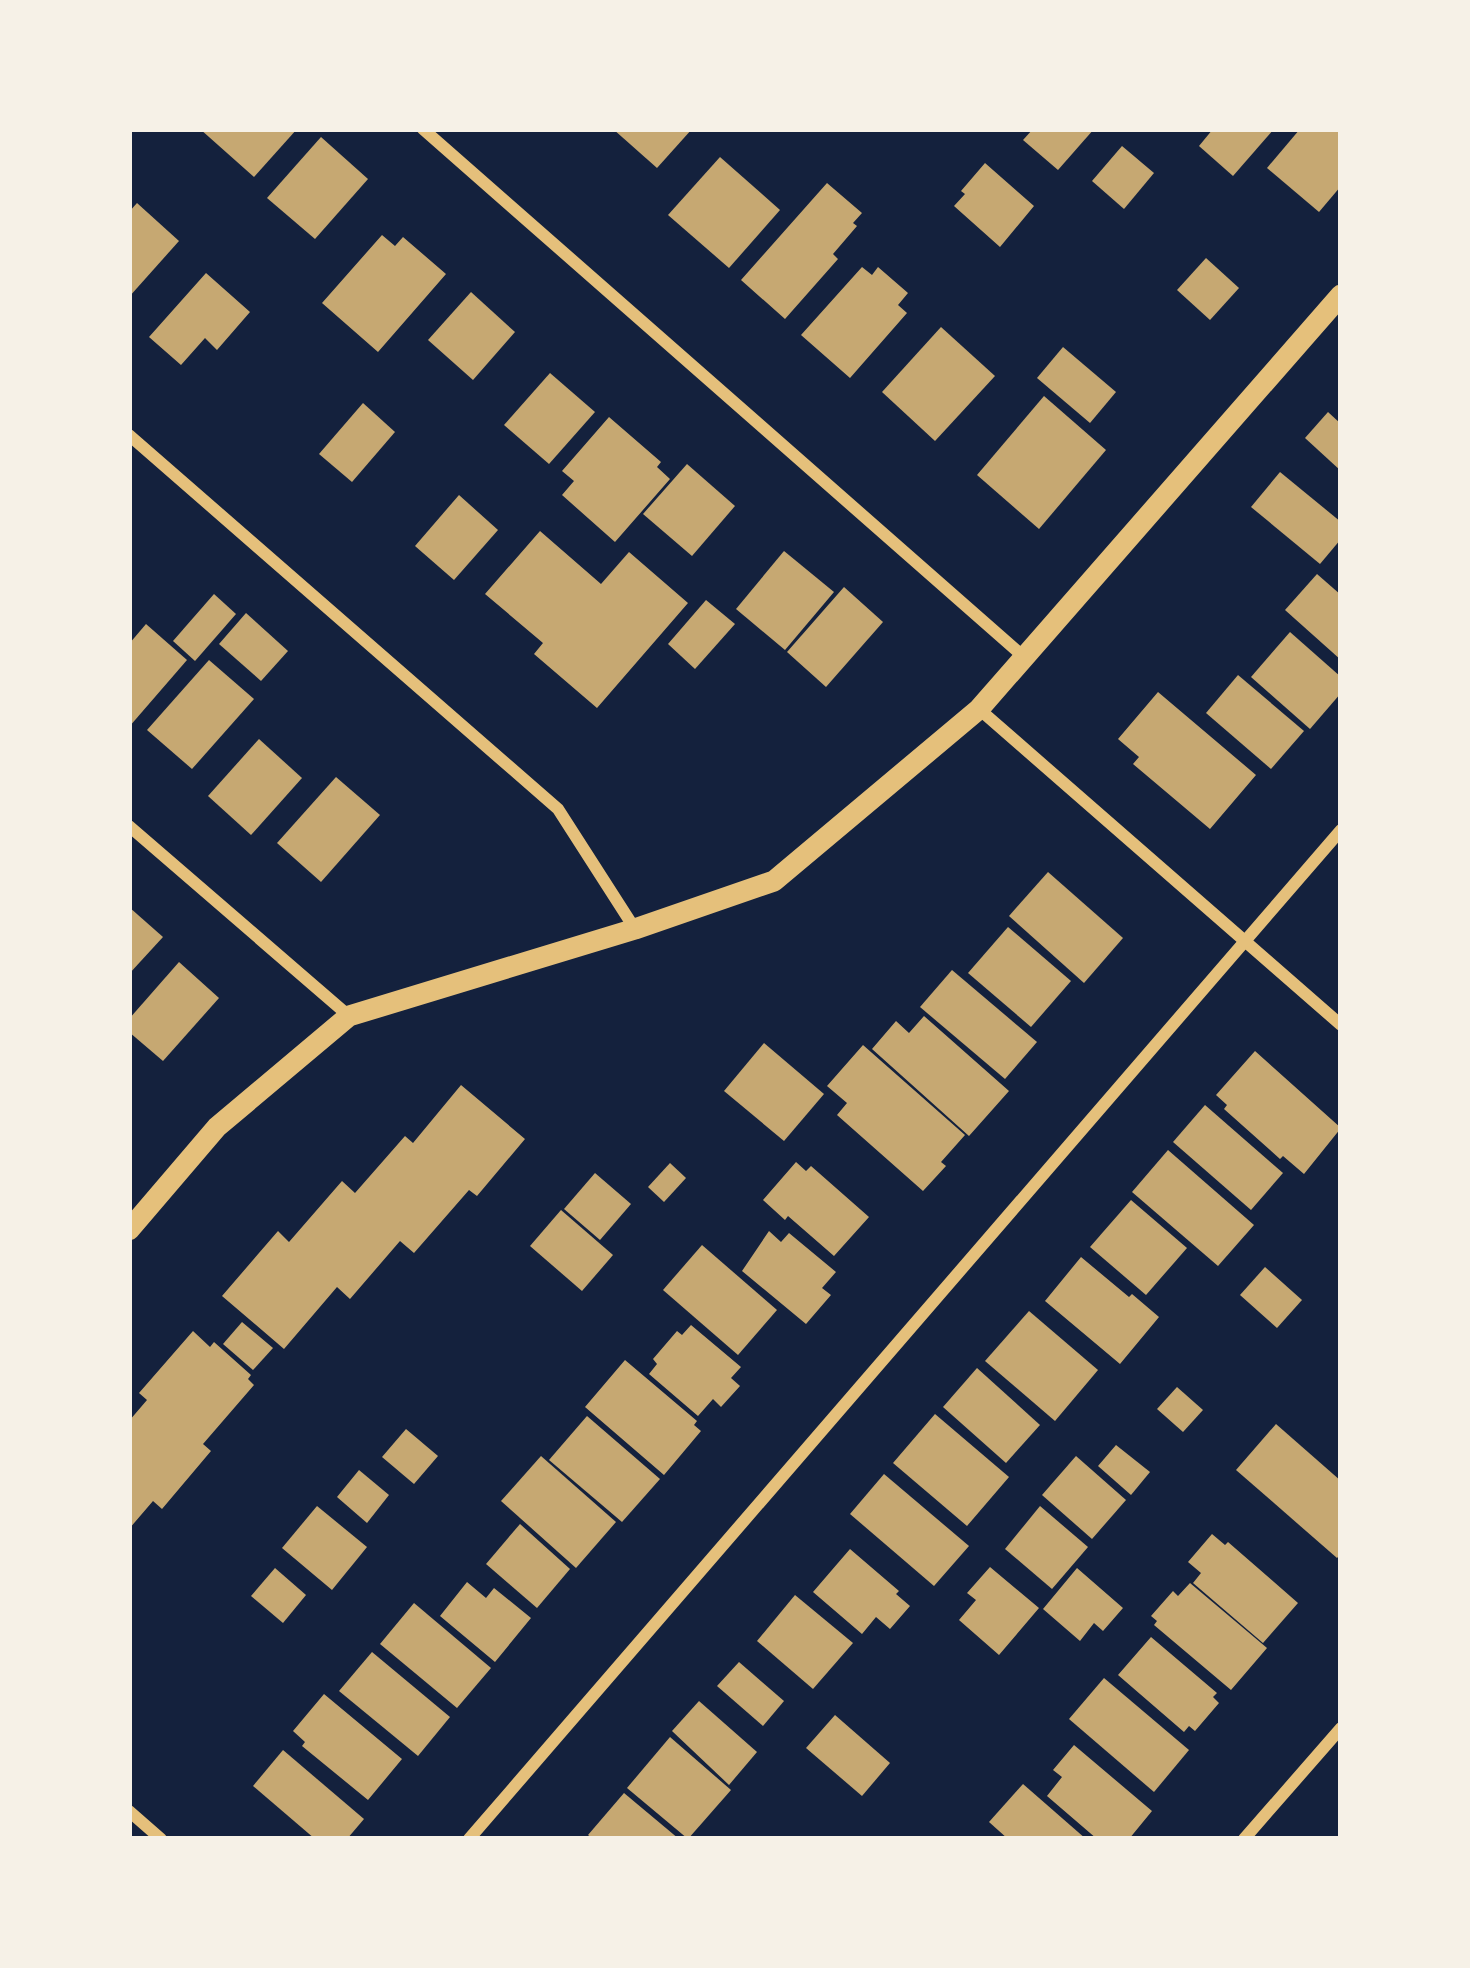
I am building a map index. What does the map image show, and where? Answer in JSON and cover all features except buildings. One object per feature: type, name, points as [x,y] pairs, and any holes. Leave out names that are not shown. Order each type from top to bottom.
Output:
[{"type":"street","points":[[423,129],[1024,657]]},
{"type":"street","points":[[129,1231],[217,1127],[350,1016],[774,881],[979,710],[1341,295]]},
{"type":"street","points":[[129,435],[558,809],[635,928]]},
{"type":"street","points":[[979,710],[1341,1024]]},
{"type":"street","points":[[129,826],[350,1016]]},
{"type":"street","points":[[470,1839],[1341,830]]},
{"type":"street","points":[[1244,1839],[1341,1728]]},
{"type":"street","points":[[129,1811],[161,1839]]}]
